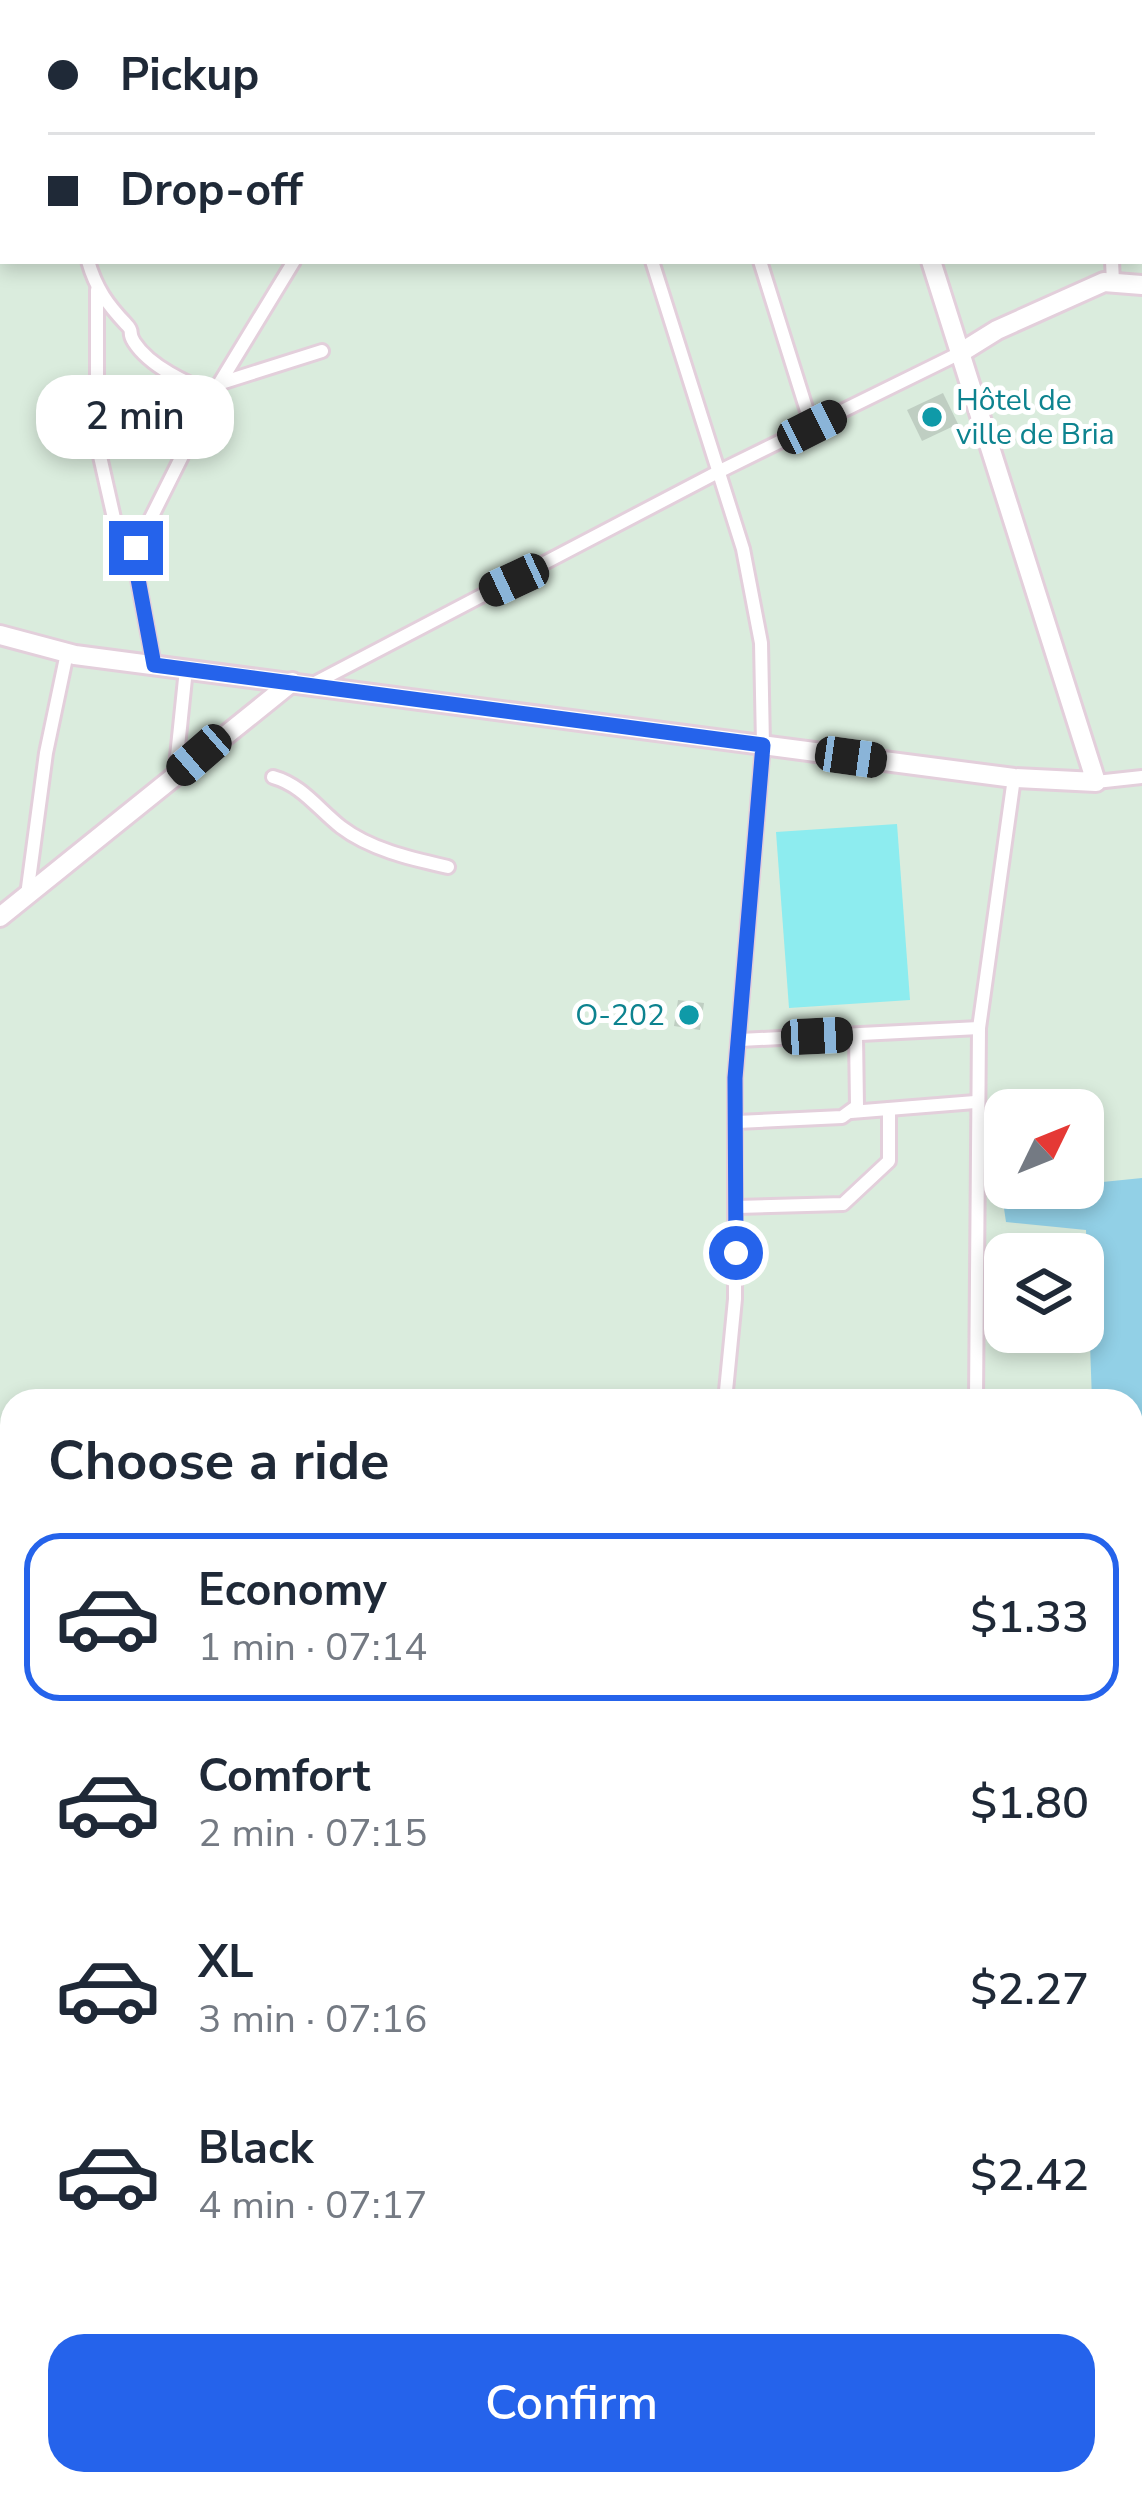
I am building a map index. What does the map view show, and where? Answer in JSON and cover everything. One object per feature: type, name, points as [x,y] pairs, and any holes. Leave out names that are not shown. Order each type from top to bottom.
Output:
[{"type":"main road","points":[[0,635],[67,653],[154,665],[1014,778],[1096,782],[932,264]]},
{"type":"main road","points":[[960,353],[997,330],[1099,284],[1142,285]]},
{"type":"main road","points":[[952,326],[997,330]]},
{"type":"main road","points":[[0,917],[292,682]]},
{"type":"street","points":[[89,264],[97,290],[98,443],[116,527],[135,561]]},
{"type":"street","points":[[154,665],[136,548],[217,388],[292,264]]},
{"type":"street","points":[[653,264],[759,619],[763,745],[740,1040],[737,1207],[726,1389]]},
{"type":"street","points":[[761,264],[812,427]]},
{"type":"street","points":[[1112,264],[1113,282]]},
{"type":"street","points":[[97,290],[116,318],[128,326],[137,345],[179,380],[217,388],[322,351]]},
{"type":"street","points":[[313,683],[718,472],[960,353]]},
{"type":"street","points":[[26,896],[67,653]]},
{"type":"street","points":[[176,776],[186,669]]},
{"type":"street","points":[[273,777],[295,784],[343,828],[403,857],[448,868]]},
{"type":"street","points":[[1096,782],[1142,777]]},
{"type":"street","points":[[976,1389],[979,1028],[1014,778]]},
{"type":"street","points":[[740,1040],[979,1028]]},
{"type":"street","points":[[849,1112],[857,1106],[856,1035]]},
{"type":"street","points":[[737,1122],[809,1120],[849,1112],[975,1102]]},
{"type":"street","points":[[737,1207],[842,1204],[889,1162],[889,1108]]},
{"type":"shaded area","points":[[897,824],[910,1000],[789,1008],[776,832]]},
{"type":"shaded area","points":[[1142,1178],[1142,1389],[1092,1389],[1090,1353],[1104,1353],[1104,1233],[1006,1222],[1004,1209],[1104,1209],[1104,1182]]},
{"type":"building","name":"Hôtel de ville de Bria","points":[[943,393],[958,424],[922,441],[907,410]]},
{"type":"building","name":"O-202","points":[[678,1000],[704,1003],[700,1030],[674,1026]]},
{"type":"place","name":"Hôtel de ville de Bria","points":[[932,417]]},
{"type":"place","name":"O-202","points":[[689,1015]]},
{"type":"route","points":[[136,548],[154,665],[763,745],[735,1078],[736,1253]]}]
